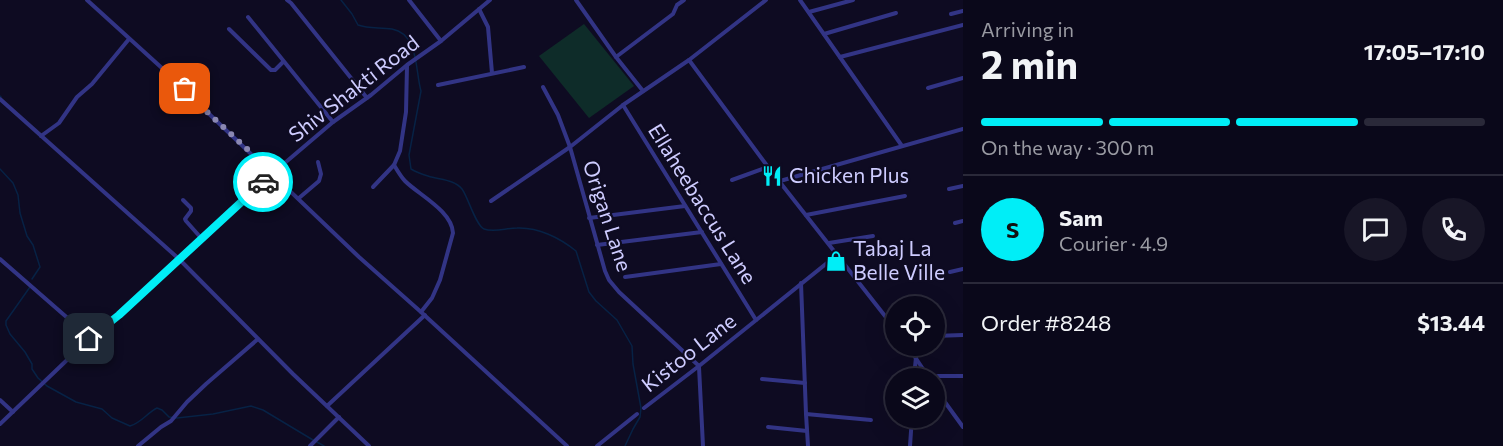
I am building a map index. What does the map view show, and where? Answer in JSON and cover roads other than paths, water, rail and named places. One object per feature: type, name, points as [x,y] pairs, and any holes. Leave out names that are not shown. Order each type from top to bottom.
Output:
[{"type":"street","points":[[87,0],[185,89],[359,256],[567,446]]},
{"type":"street","points":[[287,0],[367,98]]},
{"type":"street","points":[[409,0],[441,41]]},
{"type":"street","name":"Shiv Shakti Road","points":[[0,424],[89,339],[119,315],[273,173],[333,122],[441,41],[490,0]]},
{"type":"street","points":[[576,0],[643,91]]},
{"type":"street","points":[[616,57],[673,14],[677,5],[684,0]]},
{"type":"street","points":[[491,201],[570,147],[766,0]]},
{"type":"street","points":[[801,0],[902,146]]},
{"type":"street","points":[[809,12],[854,0]]},
{"type":"street","points":[[478,9],[488,27],[492,73]]},
{"type":"street","points":[[951,14],[963,11]]},
{"type":"street","points":[[824,33],[896,13]]},
{"type":"street","points":[[248,17],[333,122]]},
{"type":"street","points":[[840,57],[963,25]]},
{"type":"street","points":[[229,29],[271,70],[275,70],[284,62]]},
{"type":"street","points":[[41,136],[59,123],[77,97],[92,84],[129,39]]},
{"type":"street","points":[[689,60],[768,167],[885,316]]},
{"type":"street","points":[[373,187],[394,165],[400,151],[406,112],[408,65]]},
{"type":"street","points":[[438,85],[524,67]]},
{"type":"street","points":[[928,88],[963,78]]},
{"type":"street","name":"Origan Lane","points":[[543,87],[558,115],[570,147],[609,280],[699,366]]},
{"type":"street","points":[[0,99],[179,259],[369,446]]},
{"type":"street","name":"Ellaheebaccus Lane","points":[[623,105],[756,320]]},
{"type":"street","points":[[780,181],[963,129]]},
{"type":"street","points":[[299,198],[319,181],[321,174],[318,162]]},
{"type":"street","points":[[327,406],[423,313],[440,280],[453,228],[431,200],[405,181],[394,165]]},
{"type":"street","points":[[732,180],[768,167]]},
{"type":"street","points":[[950,189],[963,186]]},
{"type":"street","points":[[806,215],[905,196]]},
{"type":"street","points":[[183,200],[191,211],[185,219],[202,239]]},
{"type":"street","points":[[590,218],[685,206]]},
{"type":"street","points":[[955,223],[963,221]]},
{"type":"street","points":[[597,245],[702,232]]},
{"type":"street","points":[[828,243],[873,236]]},
{"type":"street","name":"Kistoo Lane","points":[[645,408],[837,255]]},
{"type":"street","points":[[0,259],[89,339]]},
{"type":"street","points":[[625,277],[721,264]]},
{"type":"street","points":[[950,272],[963,269]]},
{"type":"street","points":[[801,283],[808,446]]},
{"type":"street","points":[[945,336],[963,335]]},
{"type":"street","points":[[138,446],[171,421],[200,390],[258,339]]},
{"type":"street","points":[[915,368],[916,357]]},
{"type":"street","points":[[916,357],[923,368]]},
{"type":"street","points":[[699,366],[703,446]]},
{"type":"street","points":[[945,376],[963,376]]},
{"type":"street","points":[[762,379],[805,383]]},
{"type":"street","points":[[0,400],[13,412]]},
{"type":"street","points":[[945,402],[963,427]]},
{"type":"street","points":[[597,446],[637,414]]},
{"type":"street","points":[[806,414],[871,420]]},
{"type":"street","points":[[310,446],[339,417]]},
{"type":"street","points":[[768,427],[807,431]]},
{"type":"street","points":[[910,446],[911,428]]},
{"type":"waterway","points":[[341,0],[358,25],[401,32],[411,45],[421,91],[409,155],[411,169],[459,186],[478,223],[484,229],[492,231],[533,229],[556,238],[576,251],[589,292],[617,320],[632,346],[641,408],[640,417],[625,446]]},
{"type":"waterway","points":[[0,169],[13,183],[18,195],[20,213],[27,236],[33,245],[40,267],[32,279]]},
{"type":"waterway","points":[[30,287],[6,321],[6,325],[10,334],[25,352],[38,378],[47,386],[76,402],[102,409],[112,418],[130,426],[157,408],[169,417],[177,418],[213,414],[251,406],[263,410],[313,440]]},
{"type":"waterway","points":[[317,442],[324,446]]},
{"type":"place","name":"Chicken Plus","points":[[772,176]]},
{"type":"place","name":"Tabaj La Belle Ville","points":[[836,261]]}]
